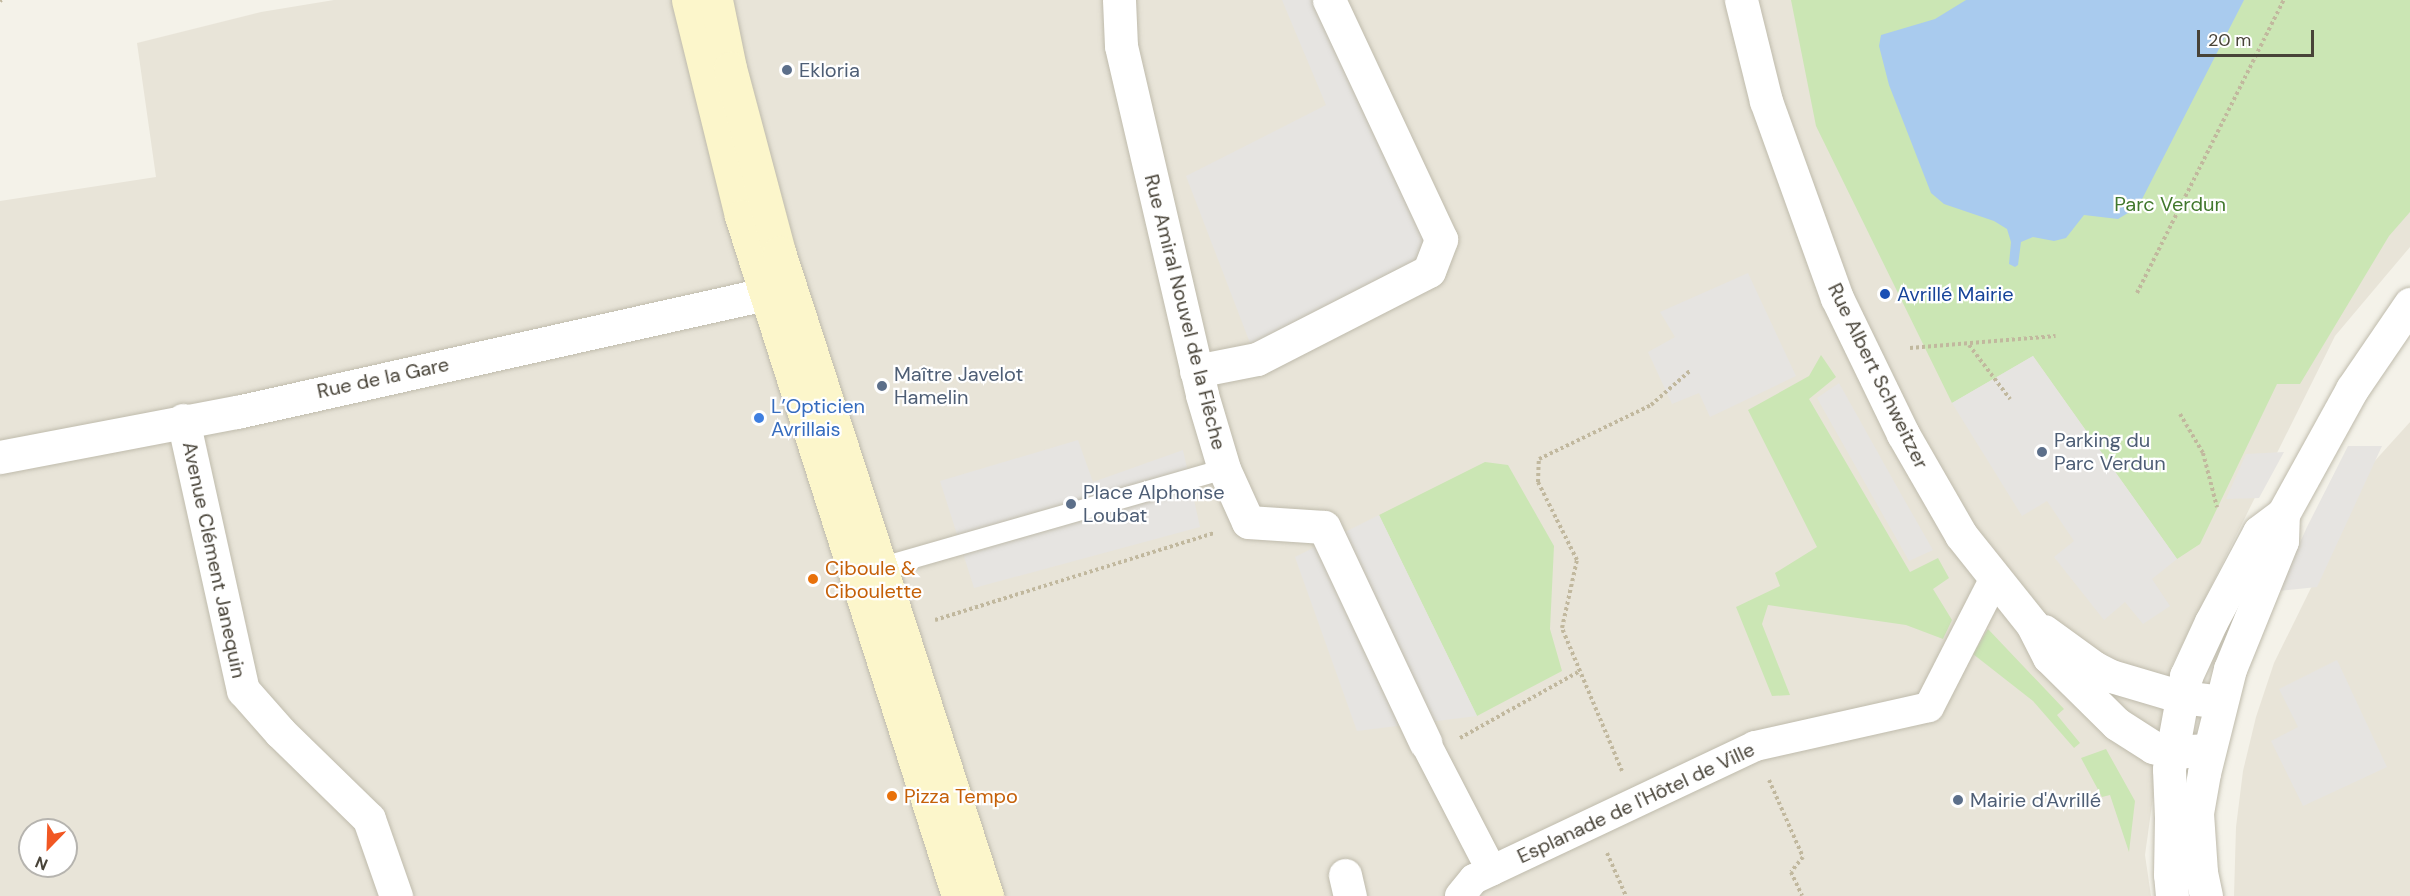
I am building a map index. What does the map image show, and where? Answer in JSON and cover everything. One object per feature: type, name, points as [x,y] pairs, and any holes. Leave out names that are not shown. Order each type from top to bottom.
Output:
[{"type":"main road","points":[[688,0],[723,147],[765,294],[958,896]]},
{"type":"main road","points":[[716,0],[730,68],[779,252],[879,568],[987,896]]},
{"type":"street","name":"Rue Amiral Nouvel de la Flêche","points":[[1119,0],[1121,46],[1196,371],[1224,468],[1248,522]]},
{"type":"street","points":[[1196,371],[1257,358],[1429,271],[1441,239],[1329,0]]},
{"type":"street","name":"Rue Albert Schweitzer","points":[[1741,0],[1766,101],[1840,307],[1909,444],[1961,535],[1994,580],[2032,624],[2049,657],[2090,700],[2117,724],[2153,747],[2170,752],[2209,750]]},
{"type":"street","name":"Rue de la Gare","points":[[0,458],[183,420],[237,412],[765,294]]},
{"type":"street","points":[[2172,896],[2170,752],[2186,676],[2259,532],[2283,514],[2352,389],[2410,304]]},
{"type":"street","name":"Avenue Clément Janequin","points":[[183,420],[243,690],[280,732],[369,819],[391,894]]},
{"type":"street","points":[[2206,896],[2201,872],[2197,813],[2209,750],[2230,669],[2282,541],[2283,514]]},
{"type":"street","points":[[1248,522],[1324,527],[1428,748],[1492,871]]},
{"type":"street","name":"Esplanade de l'Hôtel de Ville","points":[[1460,896],[1474,879],[1755,746],[1929,707],[1994,580]]},
{"type":"street","name":"Rue Albert Schweitzer","points":[[2032,624],[2064,644],[2095,668],[2111,676],[2182,696],[2221,702]]},
{"type":"lane","points":[[879,568],[1224,468]]},
{"type":"path","points":[[2137,293],[2284,0]]},
{"type":"path","points":[[1910,348],[2056,336]]},
{"type":"path","points":[[1968,344],[2010,399]]},
{"type":"path","points":[[1635,802],[1562,628],[1577,560],[1539,482],[1539,459],[1650,405],[1691,370]]},
{"type":"path","points":[[2180,414],[2203,453],[2217,507]]},
{"type":"path","points":[[926,623],[1248,522]]},
{"type":"path","points":[[1428,748],[1580,671]]},
{"type":"path","points":[[1755,746],[1803,857],[1791,872],[1802,896]]},
{"type":"path","points":[[1593,822],[1626,896]]},
{"type":"shaded area","points":[[334,0],[2410,0],[2410,247],[2335,336],[2171,667],[2145,855],[2151,896],[0,896],[0,201],[156,177],[137,43],[261,12]]},
{"type":"shaded area","points":[[1282,0],[1313,0],[1427,245],[1416,267],[1277,339],[1250,343],[1186,176],[1326,105]]},
{"type":"shaded area","points":[[1748,273],[1796,376],[1710,417],[1699,393],[1672,404],[1648,352],[1675,337],[1660,312]]},
{"type":"shaded area","name":"Parking du Parc Verdun","points":[[2033,356],[2177,559],[2152,579],[2170,606],[2143,624],[2125,602],[2104,620],[2054,557],[2074,541],[2047,501],[2022,516],[1952,403]]},
{"type":"shaded area","points":[[1839,383],[1933,550],[1909,561],[1817,398]]},
{"type":"shaded area","points":[[2410,422],[2410,896],[2234,896],[2236,827],[2243,771],[2256,717],[2274,663],[2372,464]]},
{"type":"shaded area","name":"Place Alphonse Loubat","points":[[1078,440],[1093,482],[1183,450],[1200,527],[974,588],[940,481]]},
{"type":"shaded area","points":[[2348,446],[2382,446],[2317,587],[2278,591],[2307,527]]},
{"type":"shaded area","points":[[2284,452],[2259,498],[2226,499],[2246,454]]},
{"type":"shaded area","points":[[1379,515],[1477,716],[1357,731],[1295,557]]},
{"type":"shaded area","points":[[2337,660],[2387,767],[2303,806],[2271,741],[2298,727],[2279,689]]},
{"type":"green space","name":"Parc Verdun","points":[[1791,0],[2410,0],[2410,212],[2389,236],[2300,384],[2277,384],[2200,544],[2177,559],[2033,356],[1952,403],[1816,126]]},
{"type":"green space","points":[[1821,355],[1836,377],[1809,399],[1910,572],[1938,558],[1949,578],[1933,589],[1952,620],[1943,639],[1906,625],[1768,605],[1762,624],[1790,695],[1772,696],[1736,607],[1780,586],[1775,573],[1817,547],[1748,410],[1809,376]]},
{"type":"green space","points":[[1485,462],[1508,465],[1554,546],[1550,629],[1562,671],[1477,716],[1379,515]]},
{"type":"green space","points":[[1988,629],[2064,709],[2057,715],[2080,743],[2074,748],[2033,701],[1973,654]]},
{"type":"green space","points":[[2106,749],[2135,801],[2129,852],[2110,795],[2102,797],[2081,758]]},
{"type":"water","points":[[1966,0],[2244,0],[2138,207],[2118,219],[2084,215],[2066,238],[2054,241],[2033,237],[2021,242],[2018,265],[2015,267],[2009,264],[2011,242],[2007,229],[1994,221],[1944,204],[1931,193],[1889,85],[1879,46],[1881,35],[1935,19]]},
{"type":"place","name":"Ekloria","points":[[787,70]]},
{"type":"place","name":"Avrillé Mairie","points":[[1885,294]]},
{"type":"place","name":"Maître Javelot Hamelin","points":[[882,386]]},
{"type":"place","name":"L’Opticien Avrillais","points":[[759,418]]},
{"type":"place","name":"Parking du Parc Verdun","points":[[2042,452]]},
{"type":"place","name":"Place Alphonse Loubat","points":[[1071,504]]},
{"type":"place","name":"Ciboule & Ciboulette","points":[[813,579]]},
{"type":"place","name":"Pizza Tempo","points":[[892,796]]},
{"type":"place","name":"Mairie d'Avrillé","points":[[1958,800]]}]
